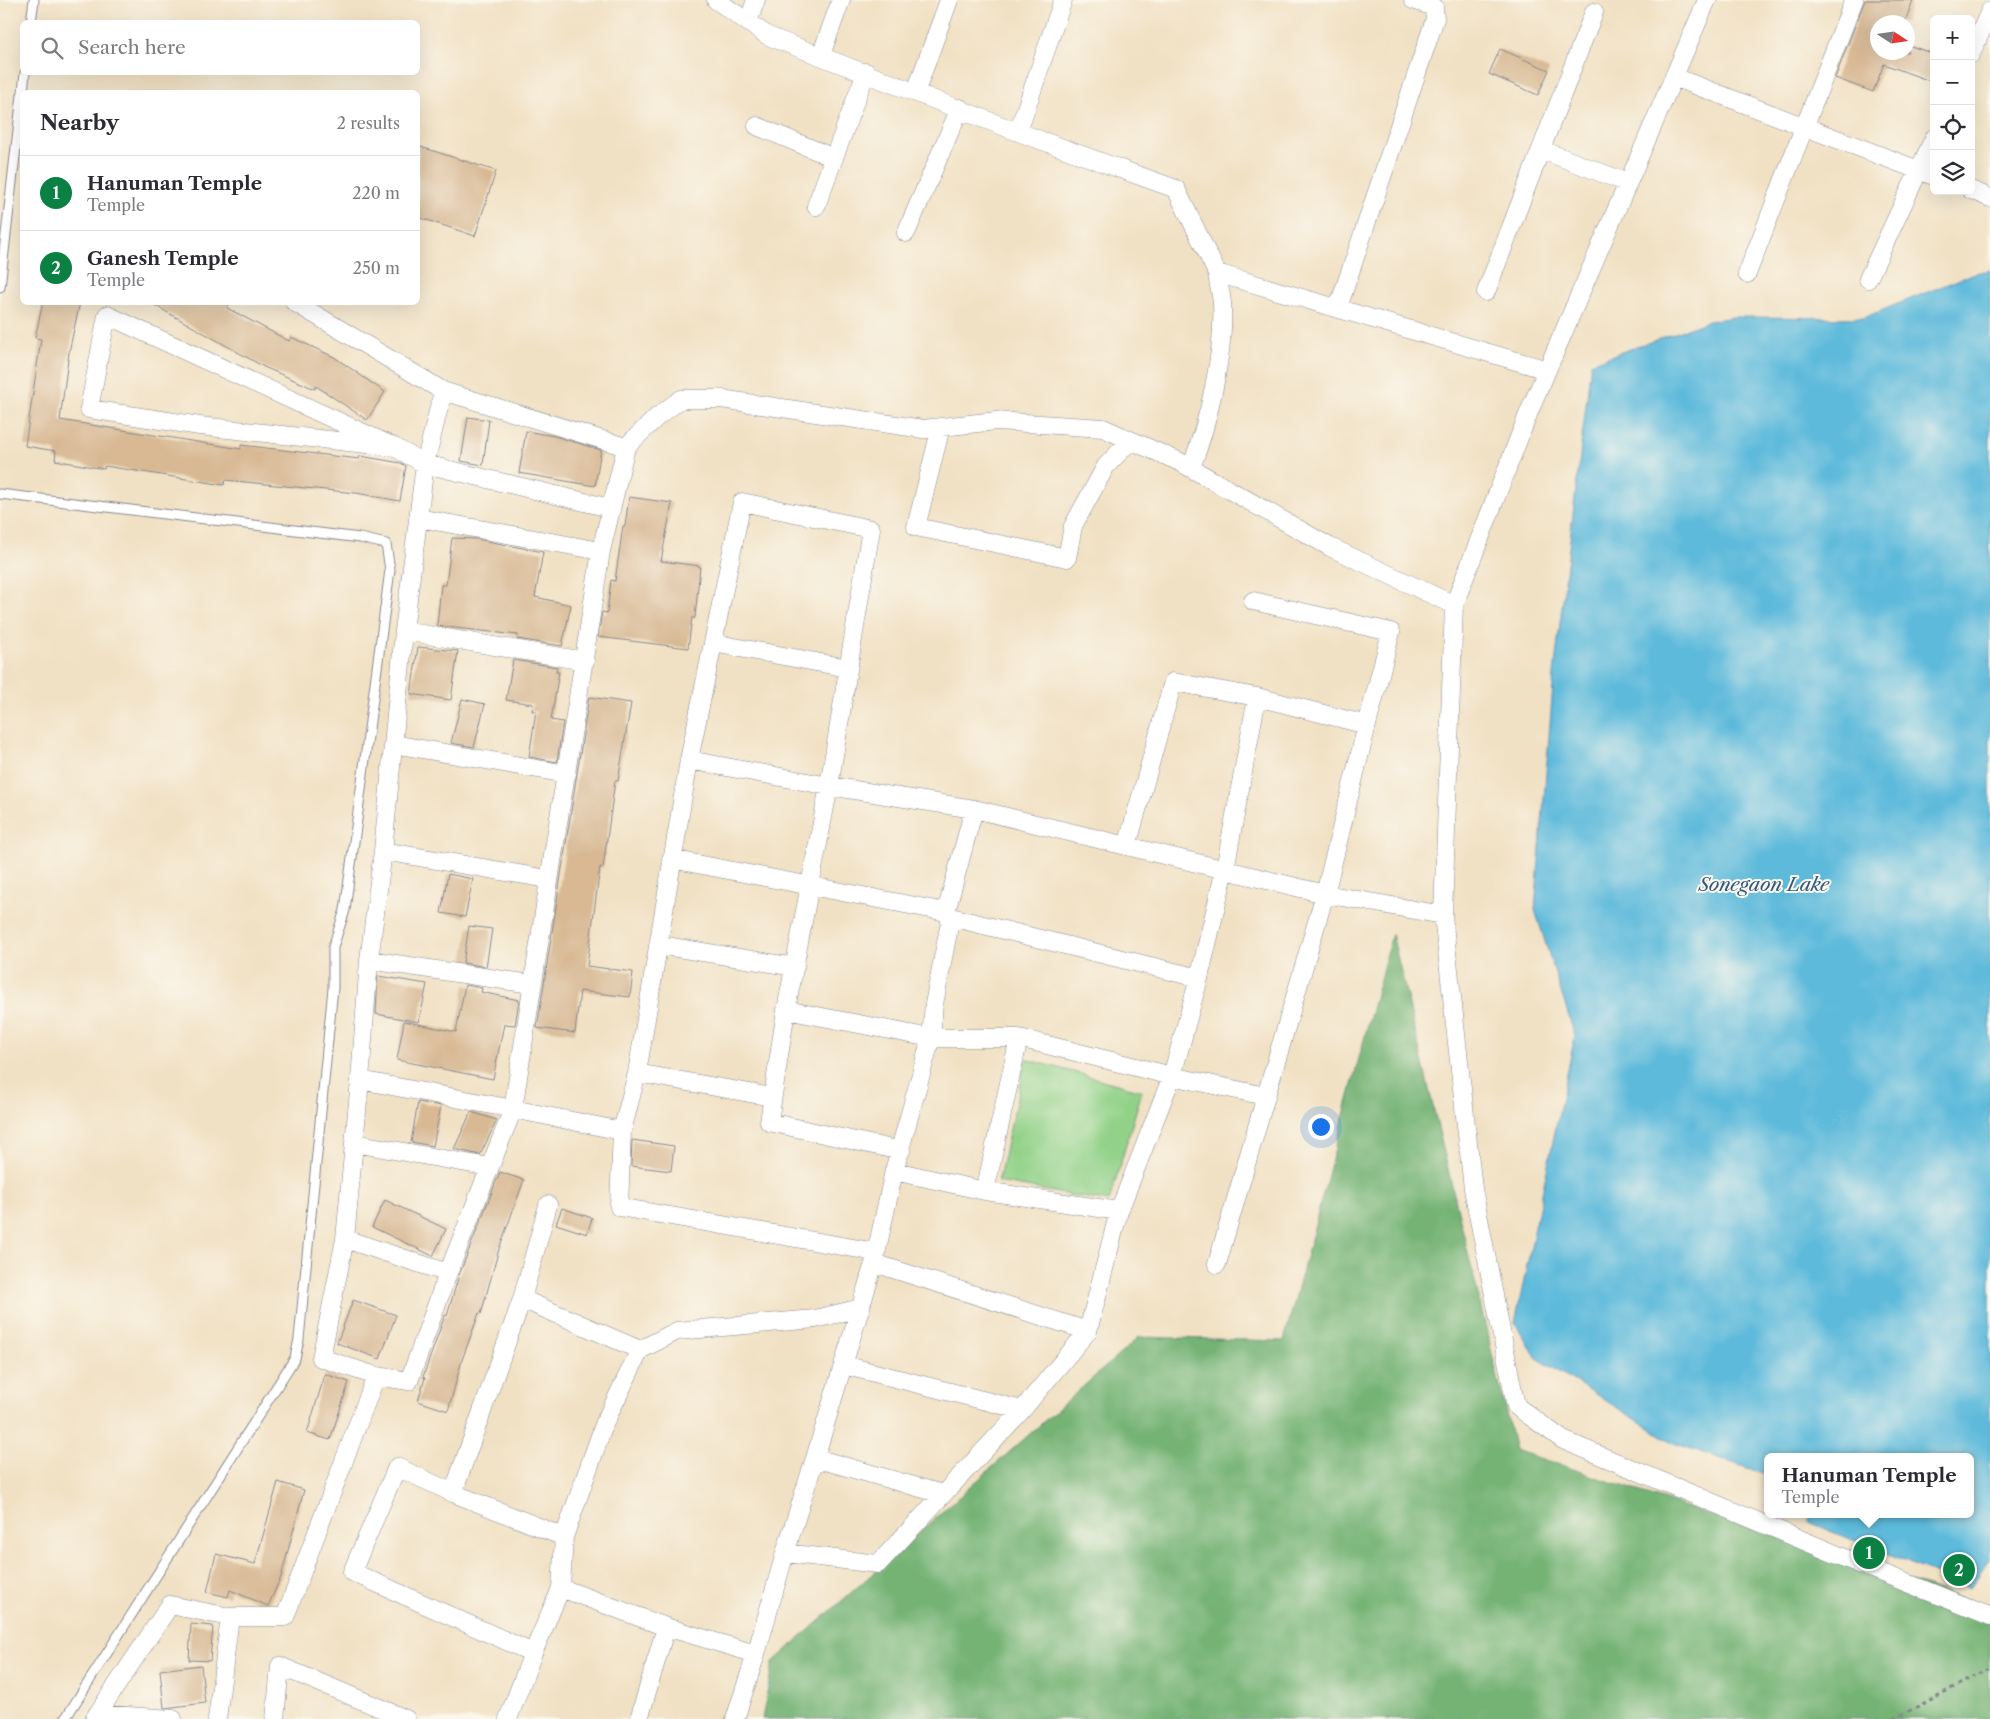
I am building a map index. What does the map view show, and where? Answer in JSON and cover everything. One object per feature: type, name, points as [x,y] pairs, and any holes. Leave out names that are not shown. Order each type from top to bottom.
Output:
[{"type":"street","points":[[716,0],[768,36],[916,91],[1018,132],[1176,189],[1217,273],[1222,303],[1221,341],[1205,430],[1191,468]]},
{"type":"street","points":[[748,22],[756,0]]},
{"type":"street","points":[[820,55],[841,0]]},
{"type":"street","points":[[916,91],[950,0]]},
{"type":"street","points":[[1018,132],[1063,0]]},
{"type":"street","points":[[1338,308],[1435,19],[1434,7],[1413,0]]},
{"type":"street","points":[[1707,0],[1548,370],[1528,412],[1454,605],[1443,915],[1474,1189],[1516,1406],[1563,1440],[1847,1560],[1990,1616]]},
{"type":"street","points":[[1747,274],[1854,0]]},
{"type":"street","points":[[1975,45],[1990,11]]},
{"type":"street","points":[[1486,292],[1594,12]]},
{"type":"street","points":[[816,206],[866,72]]},
{"type":"street","points":[[1674,77],[1927,173]]},
{"type":"street","points":[[906,234],[960,108]]},
{"type":"street","points":[[757,126],[834,158]]},
{"type":"street","points":[[1542,150],[1628,183]]},
{"type":"street","points":[[1868,279],[1927,173],[1932,150]]},
{"type":"street","points":[[1975,192],[1990,198]]},
{"type":"street","points":[[1217,273],[1548,370]]},
{"type":"street","points":[[299,305],[443,391],[626,447]]},
{"type":"street","points":[[394,447],[200,426],[89,409],[107,315],[394,447],[425,464],[610,508]]},
{"type":"street","points":[[443,391],[425,464],[404,631],[383,850],[369,960],[345,1239],[321,1358],[376,1376],[409,1382],[448,1273],[512,1109],[585,662],[601,551],[610,508],[626,447],[657,417],[681,400],[721,399],[923,429],[996,421],[1103,428],[1191,468],[1330,548],[1454,605]]},
{"type":"street","points":[[941,427],[916,526],[1067,558],[1073,526],[1106,466],[1131,440]]},
{"type":"street","points":[[902,1150],[769,1122],[786,1010],[829,786],[871,529],[742,502],[689,760],[671,859],[659,945],[637,1073],[622,1131],[619,1208],[875,1258],[1088,1331]]},
{"type":"street","points":[[418,518],[601,551]]},
{"type":"street","points":[[1217,1264],[1325,894],[1391,632],[1253,601]]},
{"type":"street","points":[[404,631],[585,662]]},
{"type":"street","points":[[713,643],[848,668]]},
{"type":"street","points":[[1127,846],[1173,682],[1257,697],[1367,725]]},
{"type":"street","points":[[785,1552],[878,1564],[1022,1410],[1088,1331],[1119,1211],[1172,1076],[1199,978],[1225,869],[1257,697]]},
{"type":"street","points":[[393,744],[567,774]]},
{"type":"street","points":[[689,760],[829,786],[974,809],[1325,894],[1443,915]]},
{"type":"street","points":[[735,1719],[875,1258],[894,1171],[902,1150],[931,1038],[934,1004],[949,915],[974,809]]},
{"type":"street","points":[[383,850],[548,880]]},
{"type":"street","points":[[671,859],[949,915],[1199,978]]},
{"type":"street","points":[[659,945],[795,968]]},
{"type":"street","points":[[369,960],[531,984]]},
{"type":"street","points":[[786,1010],[931,1038],[1019,1038],[1172,1076],[1265,1096]]},
{"type":"street","points":[[985,1191],[1019,1038]]},
{"type":"street","points":[[637,1073],[772,1097]]},
{"type":"street","points":[[360,1080],[622,1131]]},
{"type":"street","points":[[354,1142],[489,1167]]},
{"type":"street","points":[[894,1171],[985,1191],[1119,1211]]},
{"type":"street","points":[[452,1493],[522,1300],[548,1205]]},
{"type":"street","points":[[345,1239],[448,1273]]},
{"type":"street","points":[[522,1300],[640,1350]]},
{"type":"street","points":[[508,1719],[533,1653],[561,1588],[564,1537],[605,1422],[640,1350],[677,1332],[815,1319],[860,1308]]},
{"type":"street","points":[[843,1365],[1022,1410]]},
{"type":"street","points":[[95,1717],[170,1605],[230,1618],[285,1617],[376,1376]]},
{"type":"street","points":[[815,1458],[942,1494]]},
{"type":"street","points":[[533,1653],[352,1572],[397,1467],[452,1493],[564,1537]]},
{"type":"street","points":[[561,1588],[666,1627],[756,1654]]},
{"type":"street","points":[[217,1719],[230,1618]]},
{"type":"street","points":[[639,1719],[666,1627]]},
{"type":"street","points":[[275,1719],[280,1666],[406,1719]]},
{"type":"street","points":[[95,1717],[173,1719]]},
{"type":"lane","points":[[31,20],[34,0]]},
{"type":"lane","points":[[23,90],[25,75]]},
{"type":"lane","points":[[0,287],[20,119]]},
{"type":"lane","points":[[0,494],[360,538],[386,544],[390,570],[345,910],[333,947],[332,998],[300,1339],[295,1358],[65,1719]]},
{"type":"path","points":[[1894,1719],[1990,1668]]},
{"type":"green space","points":[[1392,934],[1515,1450],[1990,1608],[1990,1719],[762,1719],[773,1662],[1139,1337],[1284,1341]]},
{"type":"green space","points":[[1026,1059],[1142,1091],[1109,1202],[998,1182]]},
{"type":"water","name":"Sonegaon Lake","points":[[1990,270],[1990,1560],[1970,1588],[1809,1522],[1810,1518],[1974,1518],[1974,1453],[1764,1453],[1764,1474],[1674,1443],[1537,1358],[1515,1323],[1575,1036],[1535,910],[1554,674],[1591,363],[1709,321],[1733,317],[1863,318],[1975,273]]},
{"type":"building","points":[[1865,0],[1913,0],[1908,15],[1870,15],[1870,60],[1915,60],[1915,47],[1930,53],[1930,81],[1884,64],[1873,92],[1835,78]]},
{"type":"building","points":[[1500,49],[1549,70],[1538,95],[1489,74]]},
{"type":"building","points":[[420,147],[496,171],[475,236],[420,218]]},
{"type":"building","points":[[42,305],[79,305],[69,352],[60,420],[241,449],[241,445],[359,459],[360,456],[401,463],[406,466],[400,501],[356,493],[225,480],[224,485],[105,466],[104,469],[55,460],[56,451],[25,446],[41,339],[35,338]]},
{"type":"building","points":[[154,305],[228,305],[227,308],[289,341],[291,337],[334,357],[385,392],[367,420],[316,386],[315,389],[264,367]]},
{"type":"building","points":[[468,417],[489,420],[483,465],[461,461]]},
{"type":"building","points":[[526,431],[554,436],[601,450],[595,486],[519,473]]},
{"type":"building","points":[[629,497],[672,503],[661,561],[700,566],[695,618],[692,618],[688,648],[598,637],[602,612],[607,613],[611,580],[615,581]]},
{"type":"building","points":[[452,538],[476,539],[543,552],[535,597],[571,605],[562,646],[517,639],[518,635],[437,626],[441,585],[446,585]]},
{"type":"building","points":[[418,647],[458,651],[451,700],[411,694]]},
{"type":"building","points":[[513,660],[557,667],[556,672],[559,672],[551,720],[563,722],[557,762],[529,757],[536,711],[532,711],[533,704],[506,700]]},
{"type":"building","points":[[589,697],[631,703],[618,781],[615,781],[603,868],[600,867],[587,966],[633,972],[630,997],[580,991],[575,1033],[537,1028]]},
{"type":"building","points":[[462,699],[485,704],[474,747],[451,743]]},
{"type":"building","points":[[448,874],[473,879],[465,917],[441,913]]},
{"type":"building","points":[[469,926],[492,929],[486,967],[463,963]]},
{"type":"building","points":[[378,976],[427,984],[419,1022],[376,1014]]},
{"type":"building","points":[[465,985],[482,988],[481,992],[519,1000],[515,1025],[504,1024],[493,1079],[397,1060],[404,1021],[456,1032]]},
{"type":"building","points":[[418,1102],[441,1106],[433,1146],[411,1142]]},
{"type":"building","points":[[471,1112],[497,1120],[480,1155],[454,1149]]},
{"type":"building","points":[[632,1140],[674,1146],[671,1171],[631,1166]]},
{"type":"building","points":[[500,1172],[524,1180],[499,1249],[481,1314],[479,1313],[462,1360],[448,1411],[418,1401],[425,1378],[423,1377],[445,1315],[447,1316],[459,1275]]},
{"type":"building","points":[[385,1200],[446,1229],[433,1256],[372,1227]]},
{"type":"building","points":[[562,1208],[592,1218],[587,1234],[556,1224]]},
{"type":"building","points":[[353,1300],[396,1315],[380,1359],[337,1343]]},
{"type":"building","points":[[325,1374],[349,1382],[330,1440],[307,1433]]},
{"type":"building","points":[[278,1482],[304,1490],[281,1577],[268,1606],[230,1590],[228,1597],[207,1592],[216,1554],[255,1564]]},
{"type":"building","points":[[191,1624],[213,1626],[210,1661],[189,1660]]},
{"type":"building","points":[[201,1665],[205,1703],[164,1708],[160,1670]]},
{"type":"place","name":"Hanuman Temple","points":[[1869,1553]]},
{"type":"place","name":"Ganesh Temple","points":[[1959,1570]]}]
